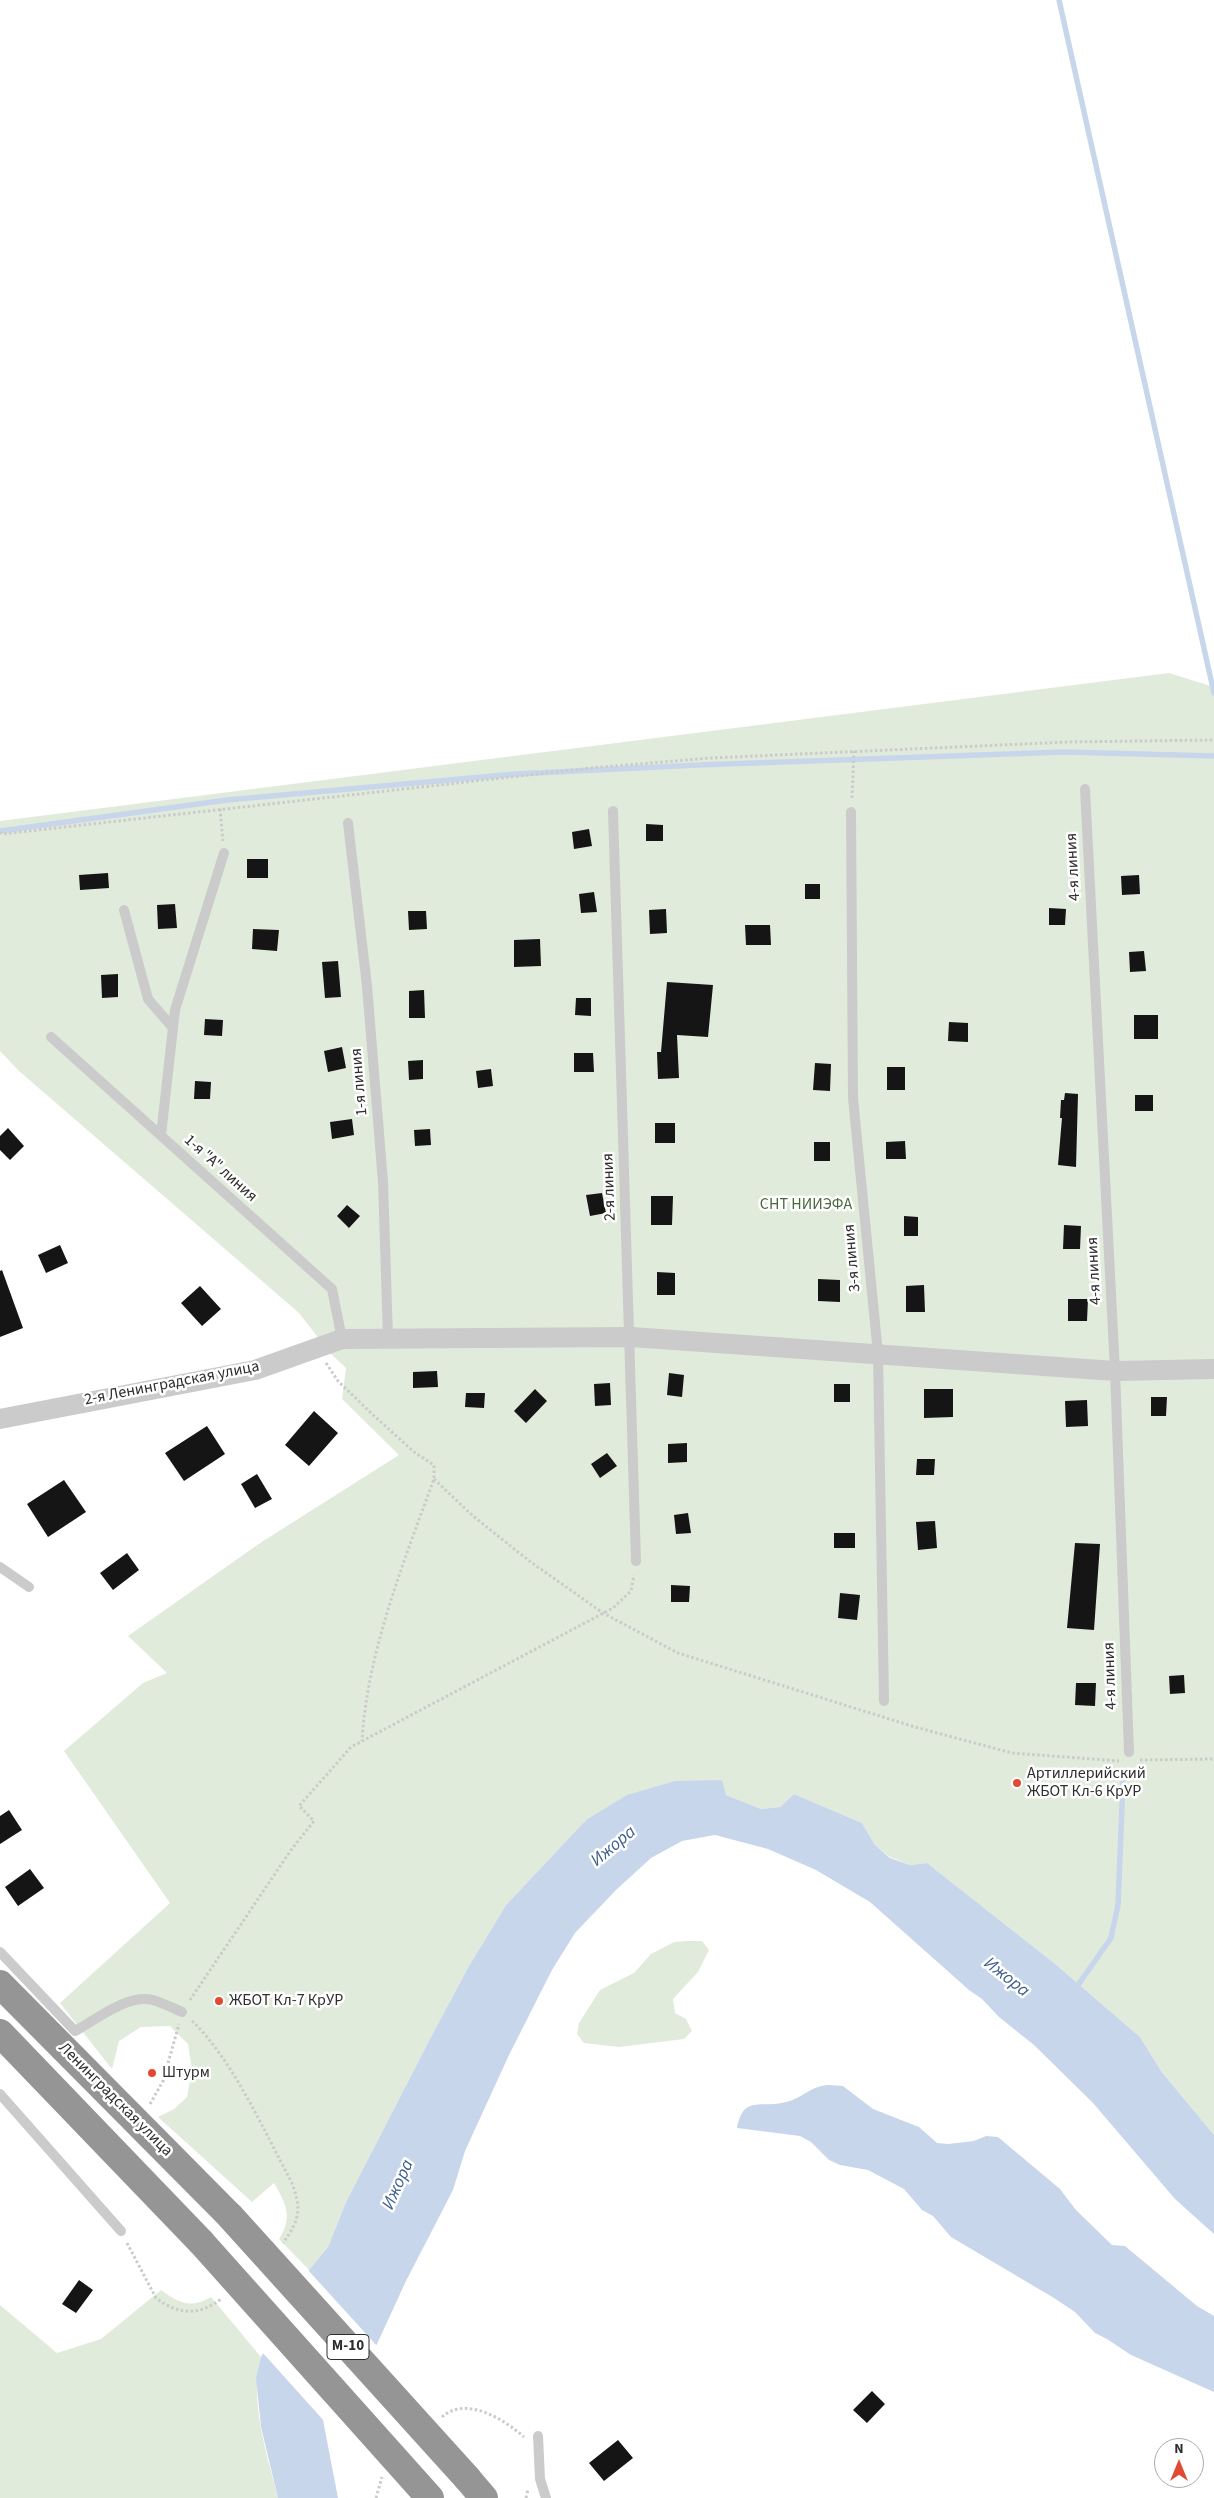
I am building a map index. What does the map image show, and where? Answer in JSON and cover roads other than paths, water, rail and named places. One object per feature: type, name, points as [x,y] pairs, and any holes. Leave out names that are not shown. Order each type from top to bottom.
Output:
[{"type":"highway","name":"Ленинградская улица","points":[[0,1984],[230,2216],[475,2488]]},
{"type":"highway","name":"М-10","points":[[0,2033],[201,2242],[430,2498]]},
{"type":"street","name":"2-я Ленинградская улица","points":[[0,1418],[255,1370],[342,1339],[631,1336],[1115,1371],[1214,1369]]},
{"type":"lane","name":"4-я линия","points":[[1085,789],[1115,1371],[1129,1756]]},
{"type":"lane","name":"2-я линия","points":[[613,812],[631,1336],[636,1561]]},
{"type":"lane","name":"3-я линия","points":[[851,812],[853,1098],[878,1354],[884,1701]]},
{"type":"lane","name":"1-я линия","points":[[348,824],[367,986],[382,1172],[388,1338]]},
{"type":"lane","points":[[161,1135],[176,1010],[224,853]]},
{"type":"lane","points":[[124,910],[148,999],[173,1028]]},
{"type":"lane","name":"1-я \"А\" линия","points":[[51,1037],[332,1290],[342,1339]]},
{"type":"lane","points":[[0,1567],[30,1587]]},
{"type":"lane","points":[[0,1952],[75,2031],[128,2002],[141,1999],[153,2000],[182,2012]]},
{"type":"lane","points":[[0,2094],[121,2231]]},
{"type":"lane","points":[[538,2436],[540,2479],[546,2498]]},
{"type":"water","name":"Ижора","points":[[722,1780],[726,1795],[761,1809],[780,1807],[794,1794],[862,1823],[875,1845],[890,1858],[910,1865],[927,1863],[1054,1963],[1140,2037],[1161,2071],[1214,2135],[1214,2234],[1175,2199],[1093,2103],[1034,2045],[999,2017],[982,1999],[969,1990],[870,1902],[816,1870],[768,1849],[715,1835],[682,1841],[651,1858],[616,1890],[575,1933],[552,1970],[509,2055],[465,2151],[453,2190],[406,2281],[377,2344],[323,2420],[338,2498],[278,2498],[261,2427],[256,2378],[261,2357],[309,2270],[328,2247],[346,2202],[432,2035],[469,1966],[506,1905],[586,1820],[627,1795],[675,1781]]},
{"type":"water","points":[[822,2086],[843,2086],[873,2109],[919,2127],[937,2143],[948,2144],[974,2141],[986,2136],[998,2137],[1060,2189],[1076,2210],[1112,2245],[1125,2246],[1197,2306],[1214,2316],[1214,2392],[1131,2355],[1095,2333],[1075,2312],[1054,2298],[951,2237],[933,2216],[922,2210],[904,2189],[868,2170],[840,2165],[829,2160],[811,2142],[800,2136],[737,2128],[740,2117],[749,2107],[786,2102]]},
{"type":"waterway","points":[[1059,0],[1214,693]]},
{"type":"waterway","points":[[0,831],[227,800],[515,774],[698,765],[1064,752],[1214,756]]},
{"type":"waterway","points":[[1078,1985],[1111,1938],[1118,1905],[1123,1782]]},
{"type":"place","name":"Артиллерийский ЖБОТ Кл-6 КрУР","points":[[1017,1783]]},
{"type":"place","name":"ЖБОТ Кл-7 КрУР","points":[[219,2001]]},
{"type":"place","name":"Штурм","points":[[152,2073]]},
{"type":"park label","name":"СНТ НИИЭФА","points":[[806,1205]]}]
